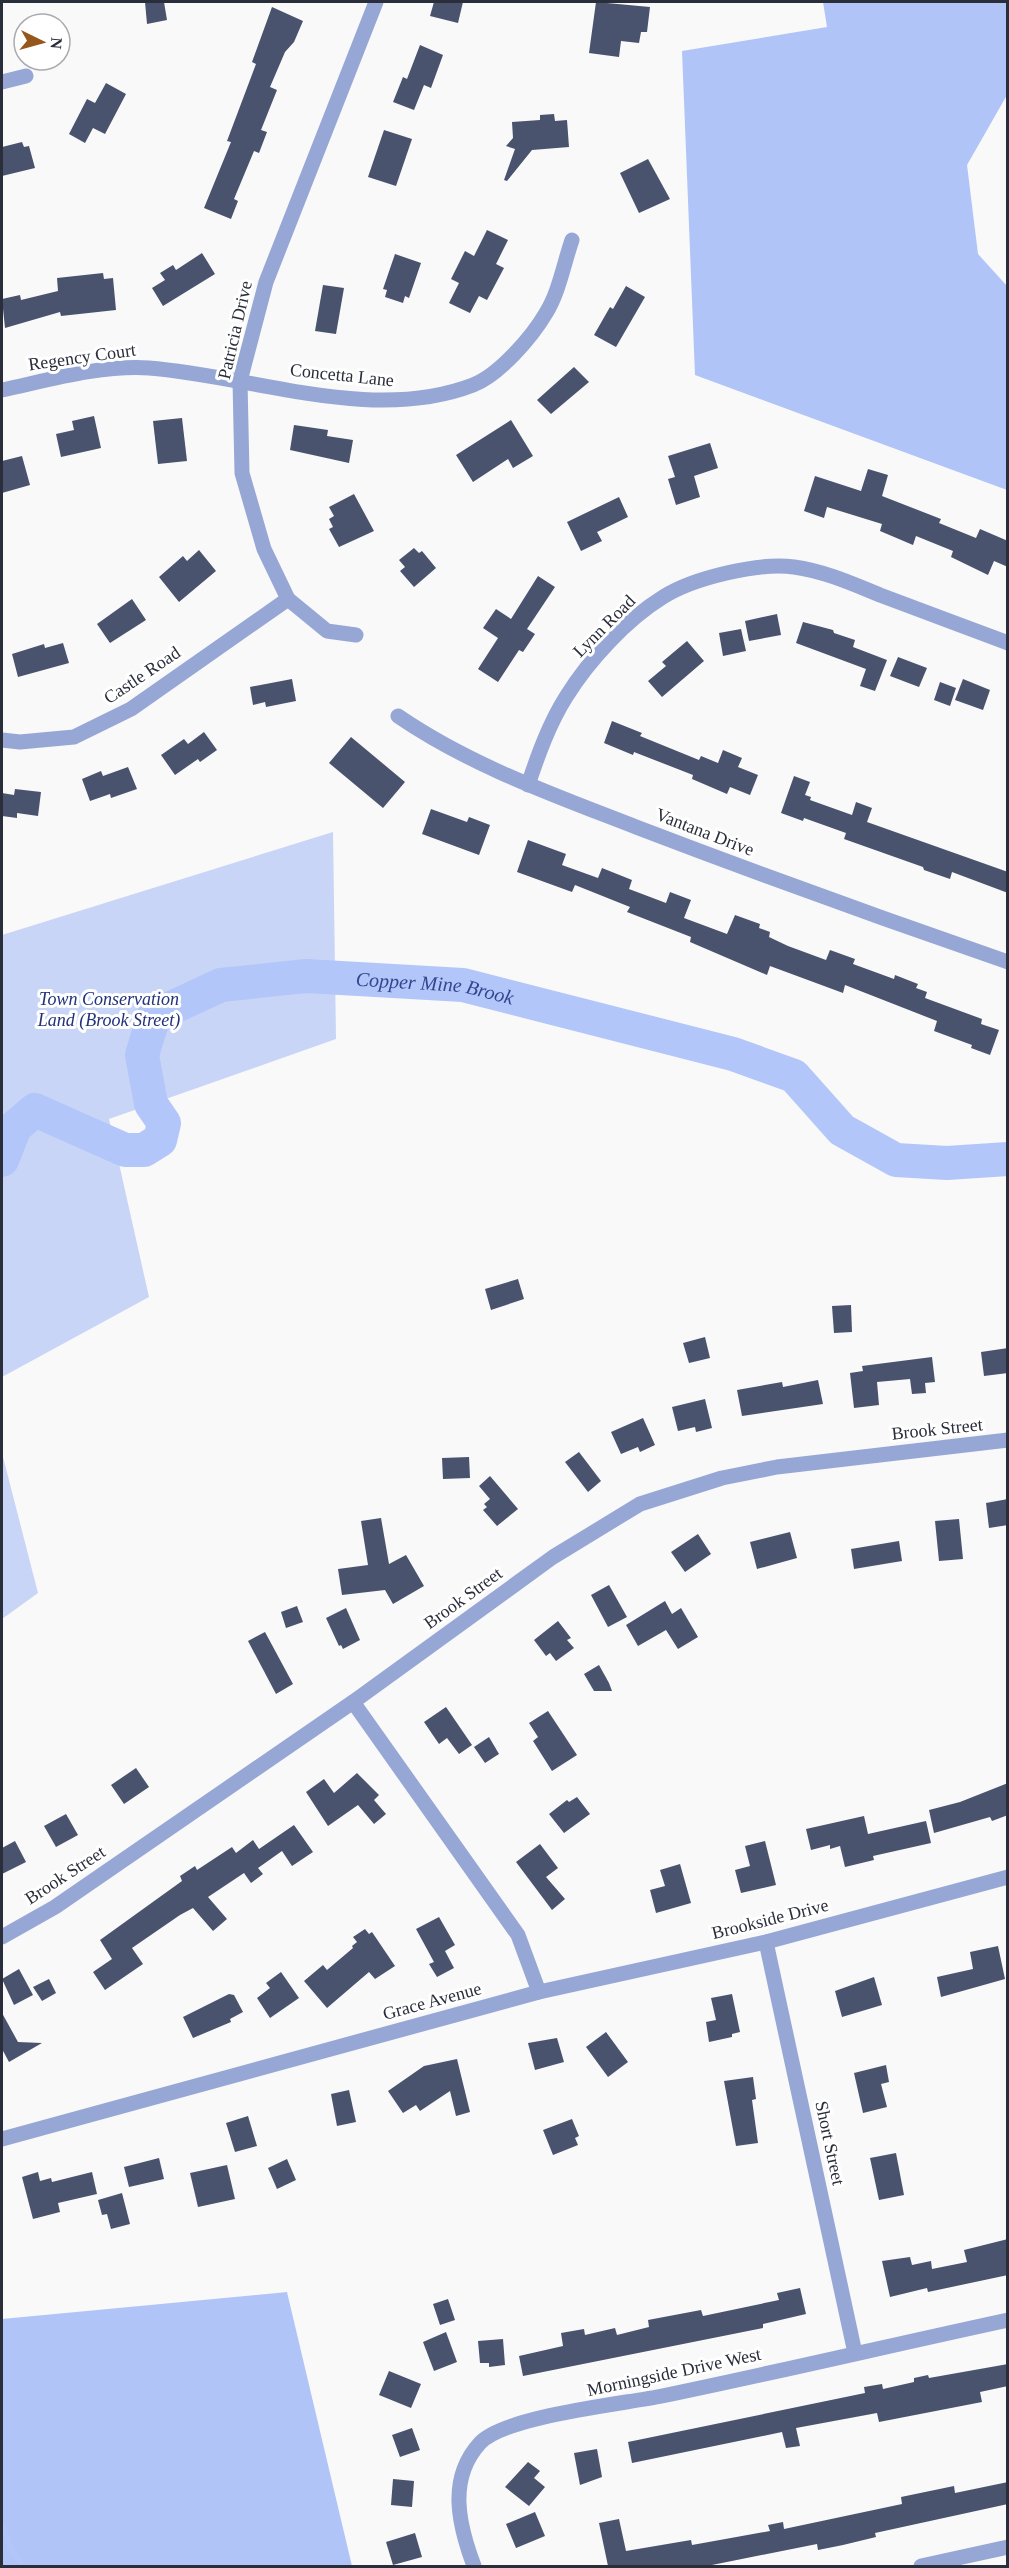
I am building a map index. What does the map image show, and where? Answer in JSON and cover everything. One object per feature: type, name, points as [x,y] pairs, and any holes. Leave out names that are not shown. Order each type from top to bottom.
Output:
[{"type":"street","name":"Patricia Drive","points":[[356,635],[327,631],[288,599],[264,549],[242,473],[240,381],[266,282],[376,2]]},
{"type":"street","points":[[2,82],[26,76]]},
{"type":"street","name":"Concetta Lane","points":[[240,381],[348,398],[406,401],[475,385],[516,354],[547,312],[572,240]]},
{"type":"street","name":"Regency Court","points":[[2,390],[63,376],[111,369],[148,368],[240,381]]},
{"type":"street","name":"Lynn Road","points":[[528,785],[540,750],[566,697],[597,657],[628,625],[664,596],[720,575],[758,567],[794,567],[834,577],[1008,643]]},
{"type":"street","name":"Castle Road","points":[[2,741],[20,742],[74,736],[131,709],[288,599]]},
{"type":"street","name":"Vantana Drive","points":[[398,716],[437,743],[528,785],[790,886],[1008,962]]},
{"type":"street","name":"Brook Street","points":[[2,1937],[55,1907],[353,1702],[553,1557],[640,1504],[722,1478],[777,1467],[1008,1440]]},
{"type":"street","points":[[353,1702],[519,1935],[539,1992]]},
{"type":"street","name":"Brookside Drive","points":[[539,1992],[766,1942],[1008,1877]]},
{"type":"street","name":"Short Street","points":[[766,1942],[855,2353]]},
{"type":"street","name":"Grace Avenue","points":[[2,2139],[539,1992]]},
{"type":"street","name":"Morningside Drive West","points":[[474,2566],[460,2523],[458,2500],[462,2471],[481,2441],[492,2433],[557,2415],[662,2396],[1008,2320]]},
{"type":"street","points":[[921,2566],[1008,2547]]},
{"type":"green space","name":"Town Conservation Land (Brook Street)","points":[[333,832],[336,1039],[109,1119],[149,1297],[2,1377],[2,935]]},
{"type":"green space","points":[[2,1453],[38,1593],[2,1619]]},
{"type":"shaded area","points":[[823,2],[1007,2],[1007,95],[967,165],[978,254],[1007,286],[1007,490],[695,375],[682,51],[827,27]]},
{"type":"shaded area","points":[[287,2292],[352,2566],[2,2566],[2,2319]]},
{"type":"building","points":[[145,2],[164,2],[167,20],[147,24]]},
{"type":"building","points":[[434,2],[463,2],[458,23],[430,16]]},
{"type":"building","points":[[596,2],[650,7],[647,32],[641,32],[639,43],[621,41],[619,57],[589,53]]},
{"type":"building","points":[[272,7],[303,21],[294,42],[285,52],[270,87],[277,90],[261,130],[267,132],[259,153],[254,151],[234,199],[238,201],[231,219],[204,208],[231,142],[227,141],[256,64],[252,62]]},
{"type":"building","points":[[420,45],[443,55],[431,88],[424,85],[414,110],[393,102],[403,77],[407,79]]},
{"type":"building","points":[[106,83],[126,94],[105,134],[93,128],[85,143],[69,134],[87,99],[95,103]]},
{"type":"building","points":[[554,114],[555,121],[567,120],[569,147],[532,150],[507,181],[504,180],[515,149],[506,146],[513,138],[512,122],[540,120],[540,115]]},
{"type":"building","points":[[384,130],[412,139],[396,186],[368,177]]},
{"type":"building","points":[[22,142],[24,147],[29,146],[35,168],[2,176],[2,147]]},
{"type":"building","points":[[648,159],[670,199],[639,213],[620,173]]},
{"type":"building","points":[[487,230],[508,240],[496,264],[504,268],[487,300],[479,296],[470,313],[449,303],[459,283],[451,279],[465,251],[474,256]]},
{"type":"building","points":[[202,253],[215,274],[163,306],[152,288],[165,280],[160,273],[173,265],[176,270]]},
{"type":"building","points":[[395,254],[421,263],[409,298],[405,296],[403,303],[385,297],[387,290],[383,289]]},
{"type":"building","points":[[103,273],[104,279],[113,278],[116,310],[61,316],[60,312],[5,328],[2,299],[20,295],[21,300],[58,291],[57,278]]},
{"type":"building","points":[[323,285],[344,288],[336,334],[315,331]]},
{"type":"building","points":[[626,286],[645,297],[616,347],[594,335],[610,307],[613,309]]},
{"type":"building","points":[[574,367],[589,382],[551,414],[537,400]]},
{"type":"building","points":[[94,416],[101,448],[61,457],[56,434],[74,430],[72,421]]},
{"type":"building","points":[[182,418],[187,461],[158,464],[153,421]]},
{"type":"building","points":[[511,420],[533,456],[513,468],[508,459],[473,482],[456,455]]},
{"type":"building","points":[[294,425],[328,430],[327,436],[353,440],[349,463],[290,450]]},
{"type":"building","points":[[710,443],[718,468],[694,476],[700,497],[676,505],[668,479],[675,477],[668,456]]},
{"type":"building","points":[[22,456],[30,485],[2,493],[2,461]]},
{"type":"building","points":[[868,469],[888,475],[882,496],[941,519],[939,523],[976,538],[980,529],[1008,541],[1008,567],[994,561],[988,575],[951,557],[953,551],[916,536],[913,545],[880,531],[882,524],[827,507],[824,518],[804,511],[815,476],[861,491]]},
{"type":"building","points":[[354,494],[374,531],[339,547],[329,529],[333,527],[329,519],[334,516],[329,507]]},
{"type":"building","points":[[619,497],[628,517],[597,532],[602,541],[581,551],[567,522]]},
{"type":"building","points":[[414,548],[419,553],[422,551],[436,568],[414,587],[400,571],[405,567],[399,560]]},
{"type":"building","points":[[199,550],[216,571],[179,602],[159,577],[183,556],[187,561]]},
{"type":"building","points":[[538,576],[555,587],[527,629],[535,634],[523,652],[519,650],[498,682],[478,669],[498,638],[483,628],[496,609],[511,619]]},
{"type":"building","points":[[132,599],[146,620],[110,643],[97,624]]},
{"type":"building","points":[[777,614],[781,635],[749,641],[745,621]]},
{"type":"building","points":[[803,622],[833,630],[834,633],[855,640],[853,647],[887,660],[875,691],[860,686],[866,669],[796,643]]},
{"type":"building","points":[[741,629],[746,651],[723,656],[719,633]]},
{"type":"building","points":[[687,641],[704,661],[662,697],[648,681],[666,666],[662,662]]},
{"type":"building","points":[[63,643],[69,663],[18,677],[12,654],[44,644],[45,648]]},
{"type":"building","points":[[898,657],[927,668],[919,687],[890,676]]},
{"type":"building","points":[[292,679],[296,701],[266,707],[265,702],[253,705],[250,687]]},
{"type":"building","points":[[963,679],[990,690],[983,710],[955,700]]},
{"type":"building","points":[[940,682],[956,688],[950,706],[934,700]]},
{"type":"building","points":[[612,721],[642,733],[640,736],[699,760],[701,756],[718,763],[723,750],[742,758],[738,767],[758,775],[750,795],[730,787],[727,794],[692,779],[693,775],[604,743]]},
{"type":"building","points":[[204,732],[217,750],[200,762],[198,759],[175,775],[161,755],[184,739],[188,744]]},
{"type":"building","points":[[351,737],[405,782],[383,808],[329,763]]},
{"type":"building","points":[[128,767],[137,789],[111,798],[110,794],[90,801],[82,779],[101,771],[103,776]]},
{"type":"building","points":[[794,776],[810,782],[805,795],[811,797],[810,800],[852,815],[856,802],[872,808],[867,822],[1008,872],[1008,893],[952,872],[950,879],[924,870],[923,867],[844,839],[846,833],[804,818],[803,821],[781,813]]},
{"type":"building","points":[[15,789],[41,792],[38,816],[17,813],[17,818],[2,816],[2,793],[14,795]]},
{"type":"building","points":[[431,809],[467,822],[469,817],[490,825],[479,855],[422,834]]},
{"type":"building","points":[[528,840],[566,854],[562,865],[598,878],[602,868],[632,880],[629,889],[666,903],[670,892],[691,900],[684,918],[727,934],[735,915],[760,924],[759,928],[770,932],[769,937],[788,946],[826,960],[830,950],[855,959],[853,964],[894,979],[895,975],[918,984],[916,988],[927,992],[925,998],[982,1019],[981,1024],[999,1030],[990,1055],[971,1048],[972,1045],[934,1031],[937,1021],[845,985],[843,993],[770,966],[767,975],[690,942],[691,937],[627,912],[630,907],[575,885],[572,892],[517,872]]},
{"type":"building","points":[[518,1279],[524,1299],[491,1310],[485,1289]]},
{"type":"building","points":[[851,1305],[852,1332],[834,1333],[832,1306]]},
{"type":"building","points":[[705,1337],[710,1358],[689,1363],[683,1343]]},
{"type":"building","points":[[1008,1348],[1008,1373],[984,1376],[981,1352]]},
{"type":"building","points":[[932,1357],[935,1382],[925,1383],[926,1393],[912,1394],[910,1379],[877,1382],[879,1405],[854,1408],[850,1373],[863,1371],[862,1366]]},
{"type":"building","points":[[818,1380],[823,1404],[742,1416],[737,1390],[782,1382],[783,1387]]},
{"type":"building","points":[[705,1399],[712,1428],[696,1432],[695,1427],[678,1431],[672,1407]]},
{"type":"building","points":[[643,1418],[655,1445],[640,1452],[638,1447],[621,1454],[611,1432]]},
{"type":"building","points":[[579,1452],[601,1481],[588,1492],[565,1462]]},
{"type":"building","points":[[469,1457],[470,1478],[443,1479],[442,1458]]},
{"type":"building","points":[[490,1476],[518,1509],[497,1526],[483,1510],[487,1507],[484,1504],[490,1499],[479,1486]]},
{"type":"building","points":[[1008,1499],[1008,1525],[989,1528],[986,1503]]},
{"type":"building","points":[[381,1518],[389,1564],[406,1555],[424,1586],[393,1604],[385,1590],[342,1595],[338,1569],[368,1565],[361,1521]]},
{"type":"building","points":[[959,1519],[963,1559],[939,1561],[935,1521]]},
{"type":"building","points":[[790,1532],[797,1558],[757,1569],[750,1542]]},
{"type":"building","points":[[698,1534],[711,1554],[685,1572],[671,1552]]},
{"type":"building","points":[[899,1541],[902,1561],[854,1569],[851,1549]]},
{"type":"building","points":[[609,1585],[627,1617],[608,1627],[591,1595]]},
{"type":"building","points":[[665,1601],[672,1614],[681,1608],[698,1637],[678,1649],[666,1630],[638,1646],[626,1625]]},
{"type":"building","points":[[297,1606],[303,1622],[286,1628],[281,1612]]},
{"type":"building","points":[[346,1608],[360,1640],[343,1649],[341,1645],[339,1646],[326,1618]]},
{"type":"building","points":[[558,1621],[571,1638],[567,1640],[574,1648],[556,1661],[550,1653],[546,1656],[534,1640]]},
{"type":"building","points":[[265,1632],[293,1684],[276,1694],[248,1641]]},
{"type":"building","points":[[599,1665],[612,1691],[594,1691],[584,1674]]},
{"type":"building","points":[[446,1707],[472,1745],[459,1754],[447,1738],[439,1744],[424,1722]]},
{"type":"building","points":[[548,1711],[577,1755],[552,1771],[533,1741],[538,1737],[529,1723]]},
{"type":"building","points":[[489,1737],[499,1754],[485,1763],[474,1747]]},
{"type":"building","points":[[136,1768],[149,1787],[124,1804],[111,1785]]},
{"type":"building","points":[[357,1773],[379,1795],[374,1800],[386,1814],[374,1824],[358,1805],[328,1826],[306,1792],[324,1779],[334,1793]]},
{"type":"building","points":[[1008,1783],[1008,1815],[992,1821],[990,1817],[934,1833],[929,1810],[960,1802]]},
{"type":"building","points":[[577,1797],[590,1814],[564,1833],[549,1814],[567,1800],[569,1802]]},
{"type":"building","points":[[66,1814],[78,1835],[56,1847],[44,1826]]},
{"type":"building","points":[[864,1816],[868,1834],[926,1821],[931,1843],[873,1856],[874,1860],[845,1867],[840,1846],[830,1849],[830,1845],[811,1850],[806,1829]]},
{"type":"building","points":[[294,1825],[313,1852],[292,1866],[282,1851],[258,1868],[263,1874],[251,1883],[244,1873],[208,1897],[227,1919],[213,1931],[193,1908],[180,1915],[132,1948],[143,1964],[105,1990],[93,1972],[112,1959],[100,1940],[182,1881],[180,1876],[195,1866],[197,1870],[232,1847],[236,1853],[253,1840],[259,1849]]},
{"type":"building","points":[[15,1841],[26,1862],[2,1874],[2,1848]]},
{"type":"building","points":[[765,1841],[776,1885],[741,1893],[735,1870],[750,1866],[745,1846]]},
{"type":"building","points":[[540,1844],[558,1868],[546,1877],[565,1899],[552,1910],[516,1862]]},
{"type":"building","points":[[680,1864],[691,1903],[656,1913],[650,1890],[665,1886],[660,1870]]},
{"type":"building","points":[[439,1917],[455,1945],[445,1951],[454,1968],[437,1977],[429,1964],[434,1962],[416,1929]]},
{"type":"building","points":[[365,1929],[369,1934],[372,1932],[395,1966],[375,1979],[369,1972],[327,2008],[304,1981],[323,1965],[327,1970],[353,1948],[352,1946],[357,1942],[353,1937]]},
{"type":"building","points":[[998,1946],[1005,1979],[941,1997],[937,1977],[973,1969],[970,1952]]},
{"type":"building","points":[[19,1969],[33,1995],[14,2005],[2,1979]]},
{"type":"building","points":[[281,1972],[299,1998],[270,2018],[257,1998],[270,1988],[266,1983]]},
{"type":"building","points":[[874,1977],[882,2005],[842,2017],[835,1991]]},
{"type":"building","points":[[49,1979],[56,1993],[42,2001],[33,1987]]},
{"type":"building","points":[[229,1994],[234,1995],[243,2012],[230,2019],[231,2022],[193,2038],[183,2017]]},
{"type":"building","points":[[732,1994],[740,2032],[732,2034],[732,2037],[709,2042],[706,2022],[716,2020],[711,1998]]},
{"type":"building","points":[[2,2013],[18,2042],[42,2043],[9,2062],[2,2049]]},
{"type":"building","points":[[606,2032],[628,2062],[608,2077],[586,2047]]},
{"type":"building","points":[[557,2038],[564,2062],[535,2070],[528,2043]]},
{"type":"building","points":[[457,2059],[470,2112],[456,2116],[450,2091],[420,2111],[416,2105],[403,2113],[388,2091],[424,2066]]},
{"type":"building","points":[[886,2065],[889,2082],[881,2084],[887,2107],[863,2113],[854,2073]]},
{"type":"building","points":[[753,2077],[756,2099],[752,2100],[758,2143],[736,2146],[724,2081]]},
{"type":"building","points":[[349,2090],[356,2122],[337,2126],[331,2094]]},
{"type":"building","points":[[248,2116],[257,2146],[235,2152],[226,2123]]},
{"type":"building","points":[[572,2119],[579,2136],[575,2138],[578,2145],[553,2155],[543,2130]]},
{"type":"building","points":[[896,2153],[904,2195],[879,2200],[870,2158]]},
{"type":"building","points":[[159,2158],[164,2179],[129,2187],[124,2167]]},
{"type":"building","points":[[287,2159],[296,2180],[277,2189],[268,2168]]},
{"type":"building","points":[[227,2165],[235,2199],[198,2207],[190,2173]]},
{"type":"building","points":[[38,2172],[40,2181],[51,2178],[52,2182],[92,2172],[97,2194],[58,2203],[60,2212],[33,2219],[22,2177]]},
{"type":"building","points":[[122,2193],[130,2224],[111,2229],[107,2214],[102,2215],[98,2200]]},
{"type":"building","points":[[1008,2239],[1008,2275],[928,2292],[927,2288],[890,2297],[882,2261],[910,2257],[912,2265],[931,2261],[932,2269],[967,2262],[964,2250]]},
{"type":"building","points":[[800,2288],[806,2314],[763,2324],[763,2328],[523,2376],[519,2356],[563,2346],[561,2333],[584,2329],[585,2335],[615,2328],[617,2335],[649,2327],[648,2320],[701,2310],[703,2316],[779,2300],[777,2293]]},
{"type":"building","points":[[448,2299],[455,2320],[440,2325],[433,2304]]},
{"type":"building","points":[[446,2332],[457,2362],[434,2371],[423,2342]]},
{"type":"building","points":[[503,2339],[505,2365],[489,2367],[489,2363],[480,2363],[478,2341]]},
{"type":"building","points":[[1008,2364],[1008,2386],[980,2392],[982,2402],[879,2422],[877,2413],[796,2428],[800,2446],[786,2448],[782,2432],[632,2463],[628,2442],[865,2393],[864,2387],[882,2384],[883,2389],[914,2382],[914,2378],[928,2375],[929,2378]]},
{"type":"building","points":[[389,2371],[421,2384],[411,2408],[379,2395]]},
{"type":"building","points":[[412,2428],[420,2450],[400,2457],[392,2435]]},
{"type":"building","points":[[597,2449],[602,2477],[580,2485],[574,2453]]},
{"type":"building","points":[[528,2462],[540,2471],[534,2478],[545,2487],[529,2506],[505,2487]]},
{"type":"building","points":[[393,2479],[414,2481],[412,2507],[391,2505]]},
{"type":"building","points":[[1008,2482],[1008,2504],[875,2533],[876,2537],[843,2545],[818,2550],[817,2544],[707,2566],[608,2566],[599,2523],[619,2519],[626,2551],[691,2540],[692,2545],[770,2531],[768,2525],[783,2522],[784,2529],[902,2504],[901,2497],[954,2486],[955,2493]]},
{"type":"building","points":[[535,2512],[545,2536],[516,2548],[506,2524]]},
{"type":"building","points":[[415,2533],[422,2557],[393,2565],[386,2542]]},
{"type":"waterway","name":"Copper Mine Brook","points":[[2,1160],[15,1127],[35,1110],[125,1150],[144,1150],[160,1140],[164,1123],[151,1104],[142,1055],[154,1016],[221,985],[306,976],[463,985],[733,1054],[794,1076],[842,1130],[896,1160],[947,1163],[1008,1159]]},
{"type":"waterway","points":[[2,2525],[11,2549],[23,2566]]}]
